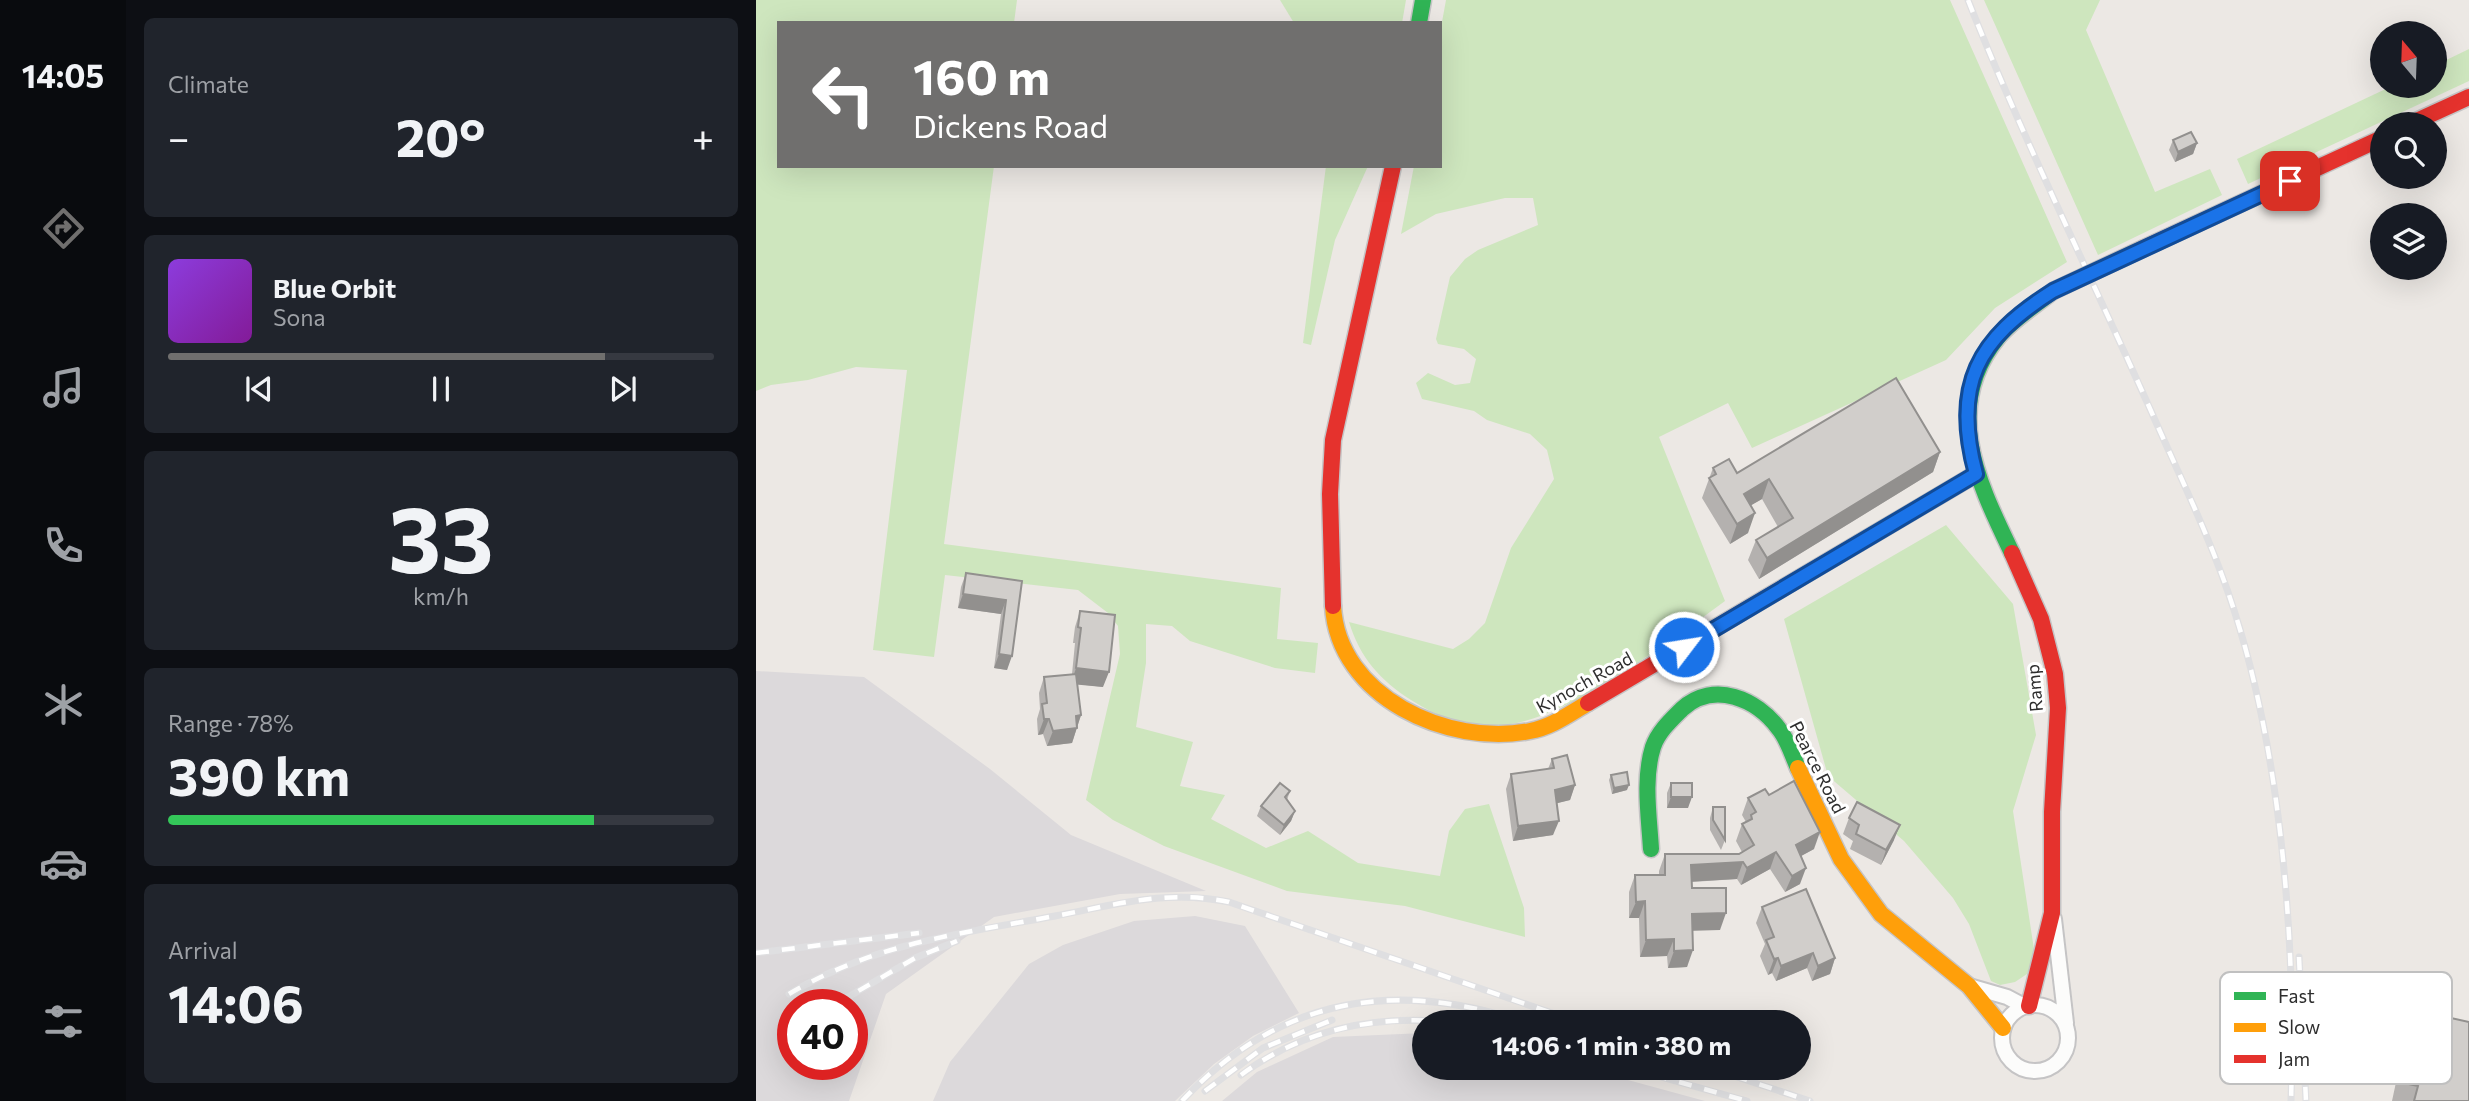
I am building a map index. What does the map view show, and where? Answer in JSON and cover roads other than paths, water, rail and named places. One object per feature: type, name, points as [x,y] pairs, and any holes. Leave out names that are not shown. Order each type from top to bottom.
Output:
[{"type":"street","points":[[1419,21],[1423,0]]},
{"type":"street","points":[[2436,112],[2469,97]]},
{"type":"street","name":"Ramp","points":[[2027,1006],[2045,954],[2052,914],[2055,675],[2038,613],[1976,474],[1966,439],[1966,403],[1975,368],[1998,334],[2024,310],[2053,291],[2370,144]]},
{"type":"street","name":"Kynoch Road","points":[[1392,168],[1372,249],[1332,450],[1330,520],[1338,640],[1350,661],[1370,684],[1396,705],[1450,728],[1490,737],[1523,734],[1549,726],[1976,474]]},
{"type":"street","name":"Pearce Road","points":[[1651,849],[1651,762],[1662,731],[1688,703],[1723,692],[1738,697],[1770,717],[1781,731],[1841,859],[1858,886],[1881,914],[1969,986],[2003,1028]]},
{"type":"street","name":"Ramp","points":[[2052,914],[2059,945],[2066,1025]]},
{"type":"street","name":"Pearce Road","points":[[1969,986],[2027,1006]]},
{"type":"street","points":[[2027,1006],[2048,1008],[2066,1025],[2068,1037],[2061,1059],[2040,1071],[2019,1068],[2003,1050],[2003,1028],[2015,1012],[2027,1006]]},
{"type":"railway","points":[[1968,0],[2034,155],[2195,509],[2234,610],[2264,728],[2274,790],[2288,916],[2291,972]]},
{"type":"railway","points":[[798,989],[854,963],[951,935],[1120,903],[1184,897],[1229,902],[1543,1010]]},
{"type":"railway","points":[[756,953],[919,933]]},
{"type":"railway","points":[[862,989],[915,958],[957,941]]},
{"type":"railway","points":[[2299,957],[2300,972]]},
{"type":"railway","points":[[1182,1101],[1219,1067],[1257,1039],[1297,1020],[1339,1007],[1383,1001],[1428,1001],[1479,1010]]},
{"type":"railway","points":[[1205,1091],[1263,1048],[1332,1020]]},
{"type":"railway","points":[[1241,1075],[1264,1060],[1314,1037],[1366,1024],[1412,1020]]},
{"type":"railway","points":[[1672,1080],[1747,1101]]},
{"type":"railway","points":[[1746,1080],[1810,1101]]},
{"type":"railway","points":[[2291,1084],[2291,1101]]},
{"type":"railway","points":[[2305,1084],[2306,1101]]}]
